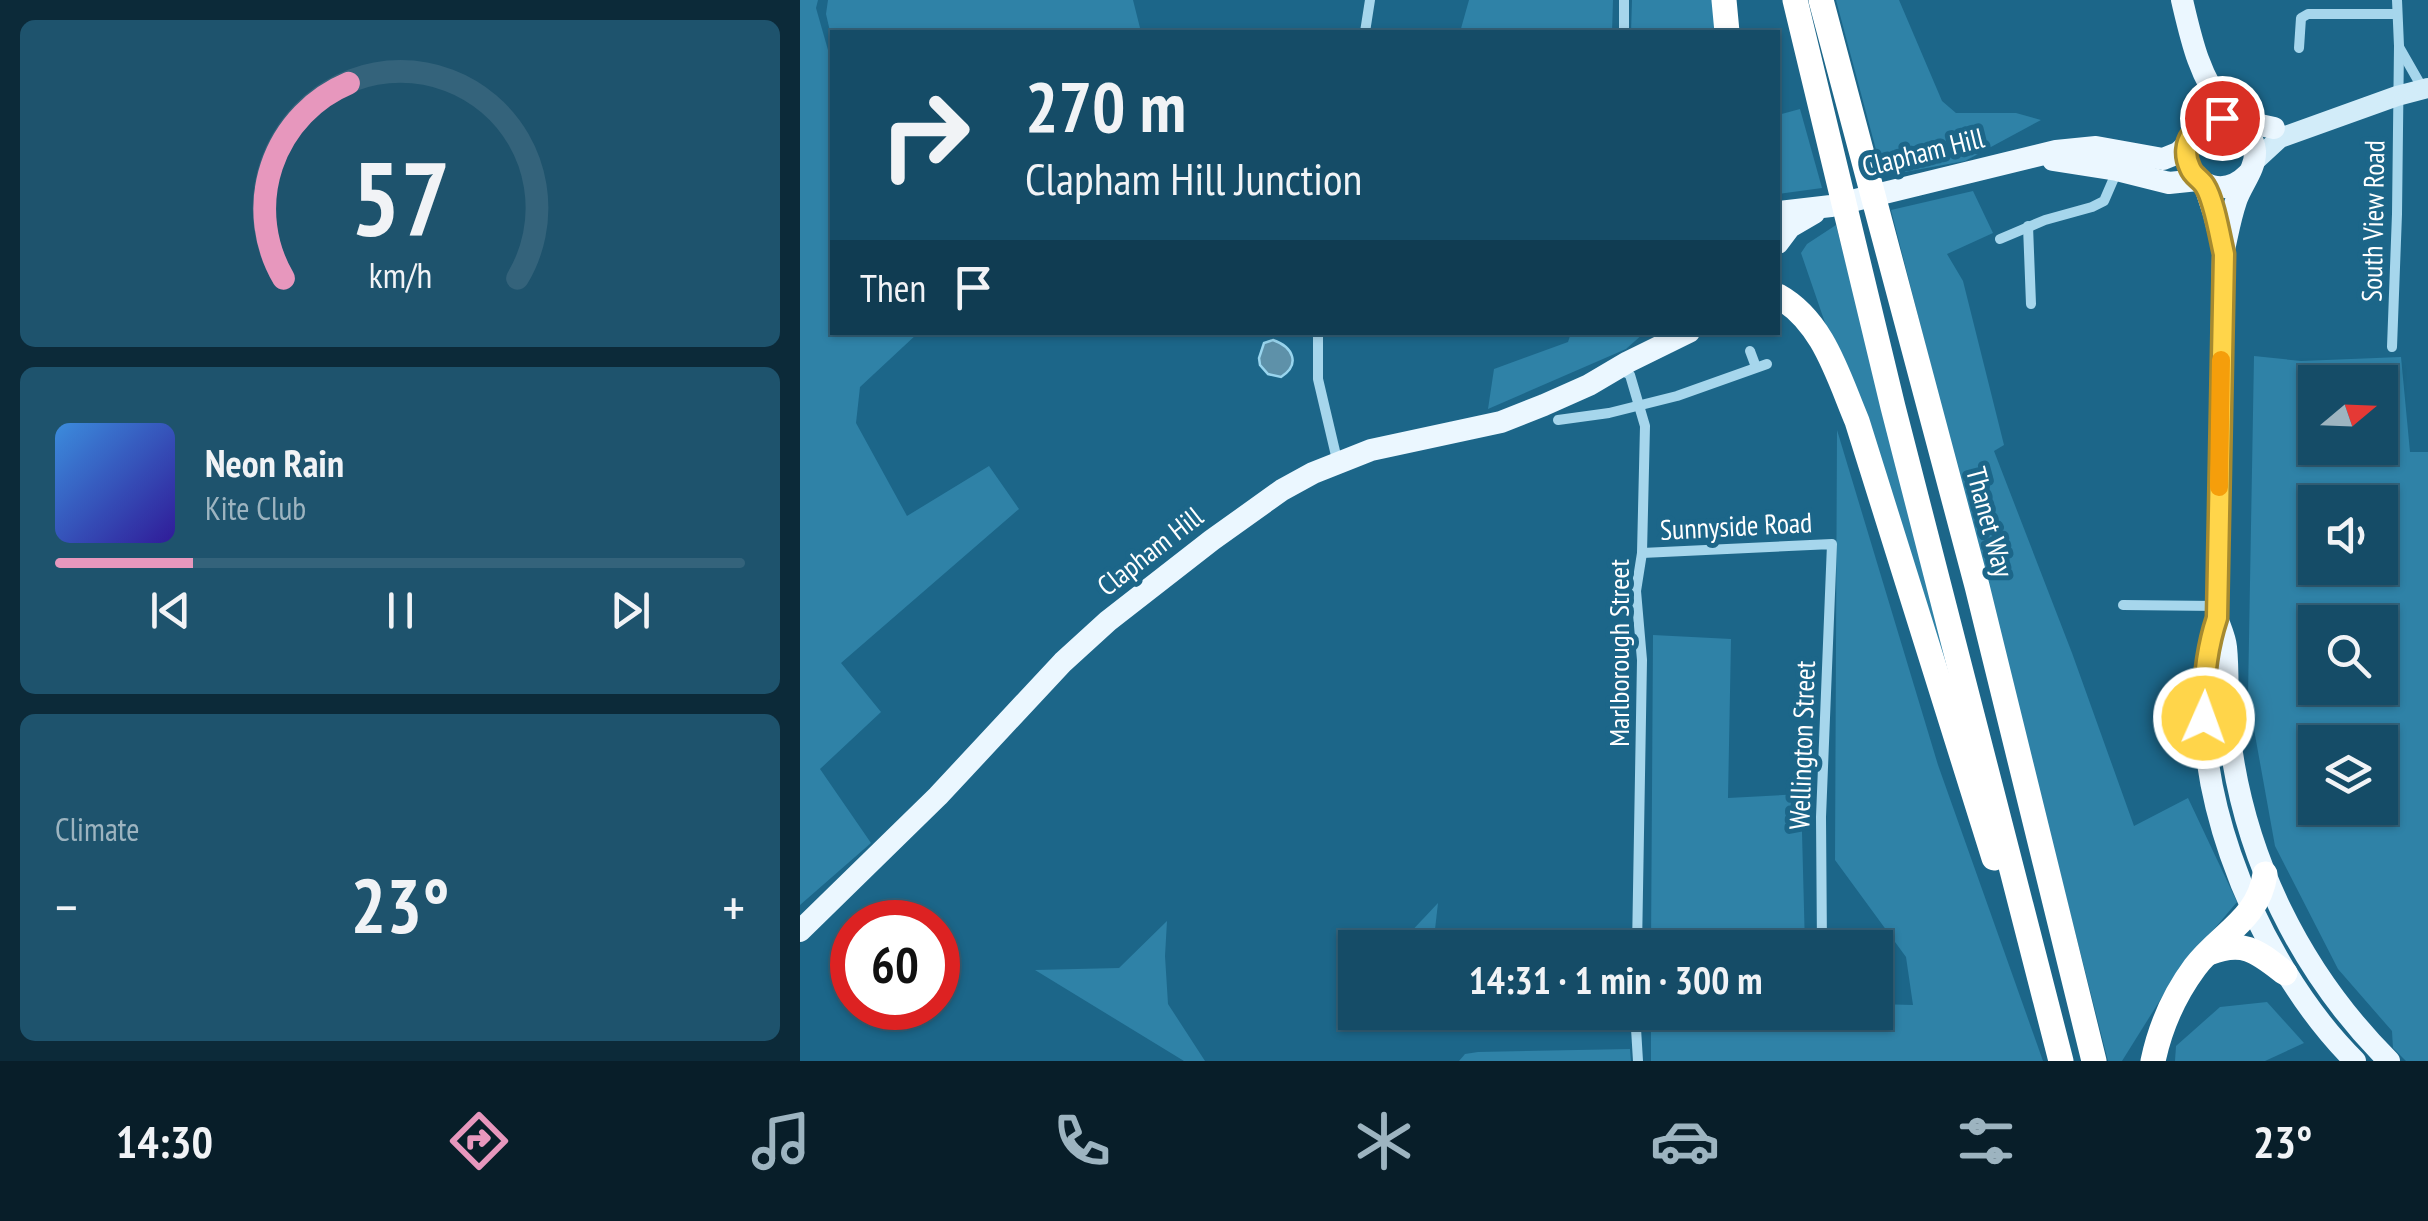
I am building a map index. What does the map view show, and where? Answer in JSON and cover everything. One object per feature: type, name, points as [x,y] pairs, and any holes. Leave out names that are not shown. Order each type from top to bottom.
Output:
[{"type":"highway","points":[[1724,0],[1727,30]]},
{"type":"highway","points":[[1795,0],[1893,407],[2062,1061]]},
{"type":"highway","name":"Thanet Way","points":[[1821,0],[1977,586],[2094,1061]]},
{"type":"highway","points":[[1780,297],[1812,322],[1857,422],[1976,803],[2054,1034]]},
{"type":"highway","points":[[2152,1061],[2173,1005],[2196,966],[2252,909],[2260,898],[2265,874]]},
{"type":"highway","points":[[2206,954],[2228,947],[2249,948],[2285,972]]},
{"type":"main road","points":[[2182,0],[2203,97],[2186,156],[2214,214],[2224,254]]},
{"type":"main road","points":[[2198,60],[2216,96],[2255,147],[2251,168],[2236,200],[2224,254],[2217,612],[2208,644],[2203,690],[2208,750],[2221,822],[2252,909],[2285,972],[2355,1061]]},
{"type":"main road","points":[[2201,182],[2223,188],[2241,181],[2280,138],[2426,89]]},
{"type":"main road","points":[[2216,96],[2245,120],[2274,128]]},
{"type":"main road","points":[[2191,137],[2202,123],[2222,118],[2242,126],[2306,128]]},
{"type":"main road","name":"Clapham Hill","points":[[1780,212],[1831,206],[2056,151],[2096,147],[2164,159],[2178,154],[2191,137]]},
{"type":"main road","name":"Clapham Hill","points":[[2030,158],[2074,162],[2170,183],[2201,182]]},
{"type":"main road","name":"Clapham Hill","points":[[1780,240],[1802,219],[1831,206]]},
{"type":"main road","name":"Clapham Hill","points":[[1624,365],[1656,335]]},
{"type":"main road","name":"Clapham Hill","points":[[800,931],[938,796],[1063,662],[1108,621],[1282,490],[1313,472],[1371,450],[1501,422],[1588,386],[1683,335]]},
{"type":"main road","points":[[2217,612],[2226,644],[2230,731],[2237,775],[2265,874],[2289,927],[2321,982],[2389,1061]]},
{"type":"street","points":[[1365,30],[1370,0]]},
{"type":"street","points":[[1624,0],[1624,30]]},
{"type":"street","name":"South View Road","points":[[2392,347],[2397,0]]},
{"type":"street","points":[[2299,48],[2300,18],[2308,14],[2396,14]]},
{"type":"street","points":[[2399,46],[2426,89]]},
{"type":"street","points":[[2000,239],[2104,202],[2117,170]]},
{"type":"street","points":[[2028,226],[2031,304]]},
{"type":"street","points":[[1318,335],[1318,379],[1338,464]]},
{"type":"street","points":[[1558,420],[1609,414],[1678,396],[1762,366],[1750,352]]},
{"type":"street","name":"Marlborough Street","points":[[1624,365],[1645,426],[1642,553],[1636,591],[1642,660],[1637,930]]},
{"type":"street","name":"Sunnyside Road","points":[[1642,553],[1832,544]]},
{"type":"street","name":"Wellington Street","points":[[1822,930],[1821,817],[1832,544]]},
{"type":"street","points":[[2123,606],[2217,612]]},
{"type":"street","points":[[1637,1030],[1638,1061]]},
{"type":"shaded area","points":[[800,0],[818,0],[816,8],[830,57],[830,335],[916,335],[860,387],[856,423],[907,516],[989,466],[1019,509],[841,663],[881,712],[820,769],[871,843],[800,905]]},
{"type":"shaded area","points":[[828,0],[1133,0],[1140,30],[830,31]]},
{"type":"shaded area","points":[[1469,0],[1613,0],[1612,30],[1461,30]]},
{"type":"shaded area","points":[[1632,0],[1716,0],[1718,30],[1631,30]]},
{"type":"shaded area","points":[[1836,0],[1899,0],[1942,101],[1956,113],[2016,113],[2041,120],[1965,161],[1883,176]]},
{"type":"shaded area","points":[[1800,109],[1822,188],[1780,194],[1780,114]]},
{"type":"shaded area","points":[[1973,191],[1993,233],[1947,254],[1963,281],[2004,445],[1994,451],[2134,826],[2188,798],[2237,902],[2177,973],[2122,1061],[2108,1061],[1891,210]]},
{"type":"shaded area","points":[[1836,225],[1957,692],[1995,817],[1801,253],[1807,244]]},
{"type":"shaded area","points":[[1570,335],[1642,335],[1626,349],[1488,409],[1494,369],[1568,342]]},
{"type":"shaded area","points":[[1273,340],[1286,347],[1292,356],[1291,367],[1281,377],[1268,374],[1260,365],[1264,343]]},
{"type":"shaded area","points":[[2254,356],[2301,361],[2401,357],[2410,452],[2428,452],[2428,1061],[2406,1061],[2393,1048],[2392,1031],[2338,969],[2275,846],[2248,696]]},
{"type":"shaded area","points":[[1837,430],[1938,765],[2043,1061],[1651,1061],[1651,1030],[1893,1030],[1893,1004],[1913,1005],[1906,957],[1893,939],[1893,930],[1886,930],[1835,860]]},
{"type":"shaded area","points":[[1653,635],[1731,639],[1728,798],[1801,794],[1805,930],[1651,930]]},
{"type":"shaded area","points":[[1438,903],[1435,930],[1413,930]]},
{"type":"shaded area","points":[[1167,921],[1168,1004],[1205,1061],[1184,1061],[1035,970],[1119,968]]},
{"type":"shaded area","points":[[2267,1002],[2304,1043],[2265,1061],[2175,1061],[2176,1046],[2220,1007]]},
{"type":"shaded area","points":[[1630,1049],[1631,1061],[1459,1061],[1465,1054],[1478,1052]]},
{"type":"slow traffic","points":[[2219,487],[2221,360]]},
{"type":"route","points":[[2204,718],[2208,644],[2217,618],[2224,254],[2204,183],[2192,173],[2186,156],[2196,128],[2222,118]]}]
